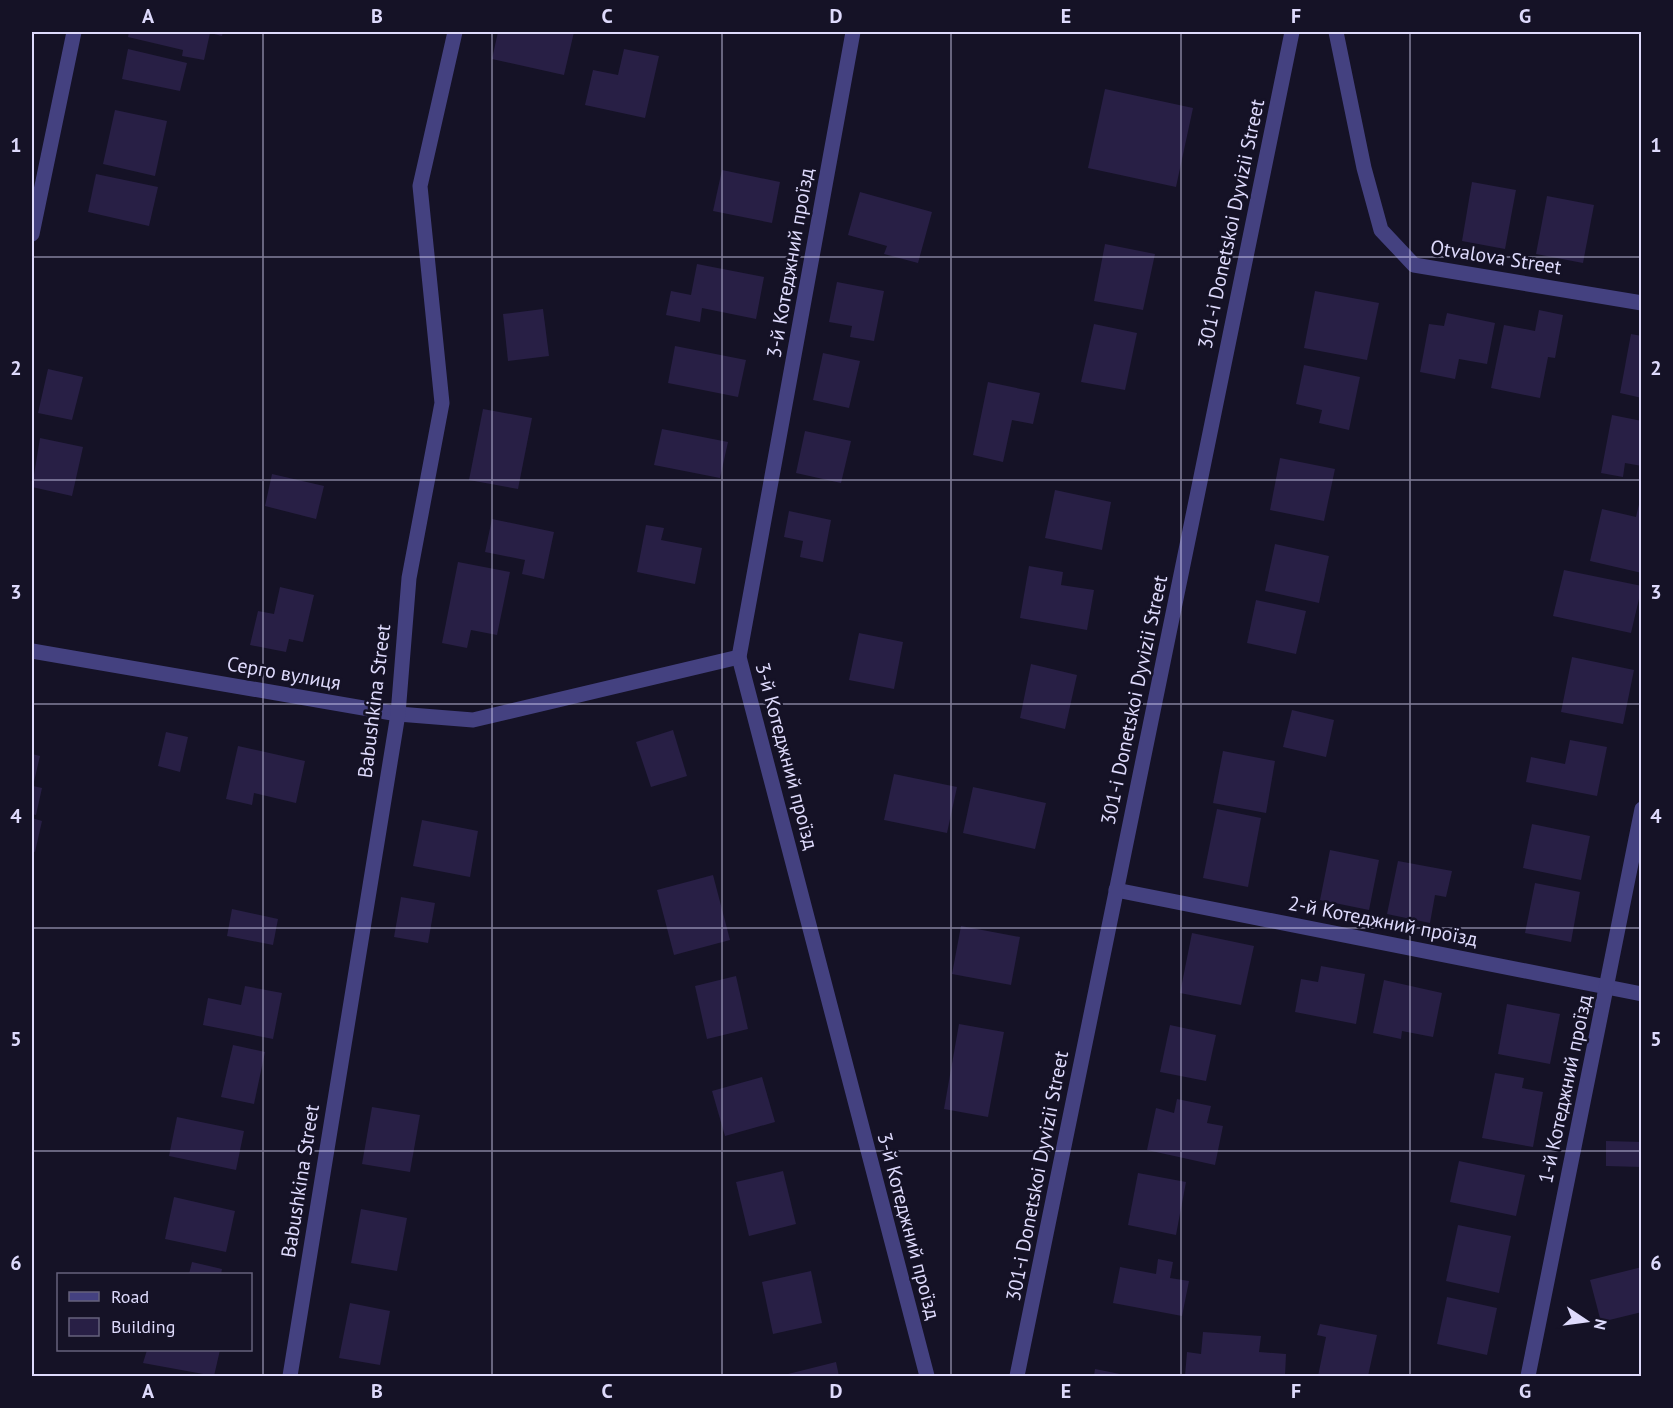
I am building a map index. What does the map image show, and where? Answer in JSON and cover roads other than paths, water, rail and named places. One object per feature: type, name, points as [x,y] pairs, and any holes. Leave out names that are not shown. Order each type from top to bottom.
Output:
[{"type":"street","points":[[32,234],[74,32]]},
{"type":"street","name":"Babushkina Street","points":[[290,1377],[398,714],[409,578],[442,403],[420,186],[455,32]]},
{"type":"street","name":"3-й Котеджний проїзд","points":[[853,32],[740,657],[927,1377]]},
{"type":"street","name":"301-i Donetskoi Dyvizii Street","points":[[1017,1377],[1292,32]]},
{"type":"street","name":"Otvalova Street","points":[[1336,32],[1364,168],[1381,230],[1414,265],[1641,303]]},
{"type":"street","name":"Серго вулиця","points":[[32,651],[398,714],[472,720],[740,657]]},
{"type":"street","name":"1-й Котеджний проїзд","points":[[1528,1377],[1608,988],[1641,809]]},
{"type":"street","name":"2-й Котеджний проїзд","points":[[1116,890],[1641,994]]}]
